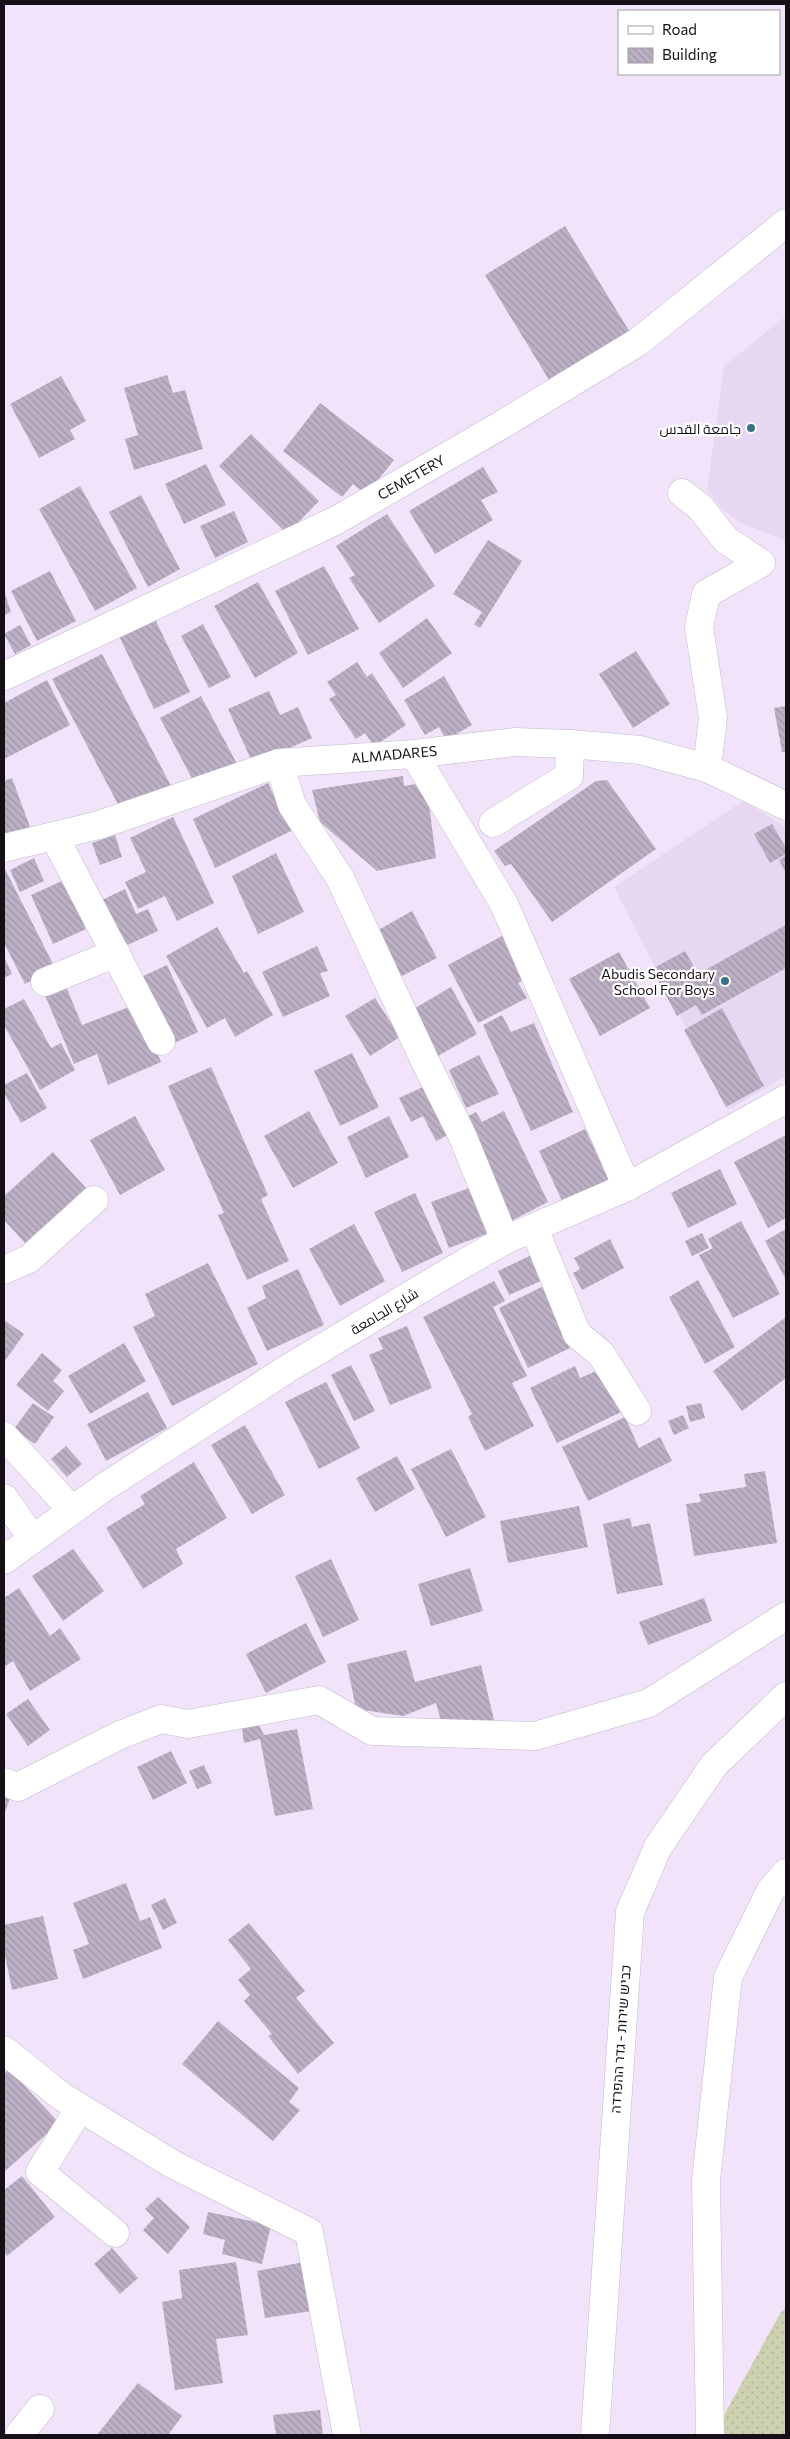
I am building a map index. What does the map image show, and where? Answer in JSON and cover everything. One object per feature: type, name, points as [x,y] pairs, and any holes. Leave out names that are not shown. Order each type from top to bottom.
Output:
[{"type":"street","name":"CEMETERY","points":[[4,676],[335,521],[503,424],[638,342],[786,224]]},
{"type":"street","points":[[682,493],[700,507],[726,540],[760,563],[706,594],[698,627],[713,718],[707,768]]},
{"type":"street","name":"ALMADARES","points":[[4,848],[98,825],[279,762],[414,754],[515,742],[570,744],[640,750],[707,768],[786,806]]},
{"type":"street","points":[[493,823],[568,776],[570,744]]},
{"type":"street","points":[[414,754],[504,904],[627,1187]]},
{"type":"street","points":[[279,762],[292,805],[340,878],[425,1061],[462,1134],[505,1240]]},
{"type":"street","points":[[54,836],[161,1041]]},
{"type":"street","points":[[45,982],[116,953]]},
{"type":"street","name":"شارع الجامعة","points":[[4,1560],[103,1488],[287,1369],[505,1240],[627,1187],[786,1100]]},
{"type":"street","points":[[4,1270],[28,1259],[94,1200]]},
{"type":"street","points":[[534,1228],[576,1334],[601,1354],[637,1411]]},
{"type":"street","points":[[4,1436],[72,1510]]},
{"type":"street","points":[[4,1498],[33,1539]]},
{"type":"street","points":[[4,1782],[18,1787],[120,1735],[161,1718],[188,1724],[319,1700],[372,1731],[535,1736],[649,1703],[786,1616]]},
{"type":"street","name":"כביש שירות - גדר ההפרדה","points":[[595,2435],[630,1912],[658,1847],[714,1766],[786,1696]]},
{"type":"street","points":[[710,2435],[706,2180],[728,1977],[772,1890],[786,1872]]},
{"type":"street","points":[[4,2050],[61,2096],[174,2165],[309,2232],[347,2435]]},
{"type":"street","points":[[80,2108],[40,2172],[114,2234]]},
{"type":"street","points":[[19,2435],[40,2409]]},
{"type":"shaded area","name":"جامعة القدس","points":[[786,316],[786,541],[739,522],[725,512],[707,491],[724,366]]},
{"type":"shaded area","name":"Abudis Secondary School For Boys","points":[[743,801],[786,827],[786,1076],[728,1110],[614,887]]},
{"type":"green space","points":[[786,2308],[786,2435],[713,2435],[781,2312]]},
{"type":"building","points":[[565,226],[631,334],[551,383],[485,275]]},
{"type":"building","points":[[167,375],[173,393],[185,390],[203,449],[134,470],[125,439],[138,435],[124,388]]},
{"type":"building","points":[[61,376],[86,421],[70,430],[75,439],[39,458],[10,404]]},
{"type":"building","points":[[320,403],[394,460],[366,495],[353,484],[342,497],[283,451]]},
{"type":"building","points":[[251,434],[319,501],[287,534],[219,466]]},
{"type":"building","points":[[206,464],[226,505],[184,524],[165,484]]},
{"type":"building","points":[[483,467],[498,492],[481,500],[493,520],[435,554],[409,511]]},
{"type":"building","points":[[80,486],[137,588],[95,611],[39,509]]},
{"type":"building","points":[[141,495],[180,569],[148,587],[109,512]]},
{"type":"building","points":[[234,511],[248,542],[215,558],[200,526]]},
{"type":"building","points":[[387,514],[435,586],[379,623],[349,578],[355,575],[336,546]]},
{"type":"building","points":[[488,540],[522,561],[480,628],[474,624],[482,612],[453,594]]},
{"type":"building","points":[[324,566],[359,629],[308,655],[275,591]]},
{"type":"building","points":[[50,571],[76,621],[37,641],[11,591]]},
{"type":"building","points":[[258,582],[298,653],[255,678],[214,606]]},
{"type":"building","points":[[4,591],[11,612],[4,615]]},
{"type":"building","points":[[427,618],[452,653],[403,688],[379,653]]},
{"type":"building","points":[[155,619],[190,692],[154,709],[119,636]]},
{"type":"building","points":[[203,624],[231,677],[209,688],[181,636]]},
{"type":"building","points":[[20,625],[31,645],[15,654],[4,634]]},
{"type":"building","points":[[636,651],[670,704],[633,728],[599,674]]},
{"type":"building","points":[[102,654],[171,786],[122,812],[52,679]]},
{"type":"building","points":[[357,662],[367,677],[372,673],[406,725],[374,746],[365,733],[356,739],[329,699],[336,695],[327,682]]},
{"type":"building","points":[[444,676],[472,725],[446,740],[439,727],[425,735],[404,700]]},
{"type":"building","points":[[47,680],[70,725],[4,759],[4,703]]},
{"type":"building","points":[[269,691],[280,715],[298,707],[312,738],[253,764],[228,709]]},
{"type":"building","points":[[201,696],[237,764],[196,786],[160,718]]},
{"type":"building","points":[[786,706],[786,752],[782,752],[774,708]]},
{"type":"building","points":[[403,776],[404,786],[426,782],[436,858],[377,871],[320,822],[312,790]]},
{"type":"building","points":[[12,778],[30,827],[4,837],[4,781]]},
{"type":"building","points":[[607,780],[656,849],[552,922],[511,864],[505,866],[494,851],[596,781]]},
{"type":"building","points":[[268,783],[291,831],[215,868],[193,819]]},
{"type":"building","points":[[173,817],[214,903],[177,921],[165,896],[138,909],[125,882],[146,872],[130,838]]},
{"type":"building","points":[[772,824],[786,848],[786,854],[770,863],[754,834]]},
{"type":"building","points":[[115,835],[122,857],[100,865],[92,843]]},
{"type":"building","points":[[276,853],[304,912],[258,934],[232,876]]},
{"type":"building","points":[[786,856],[786,873],[779,860]]},
{"type":"building","points":[[34,858],[44,881],[20,892],[10,870]]},
{"type":"building","points":[[4,867],[55,968],[25,984],[4,943]]},
{"type":"building","points":[[64,880],[86,929],[53,944],[31,895]]},
{"type":"building","points":[[125,889],[136,914],[148,909],[158,931],[121,948],[100,901]]},
{"type":"building","points":[[412,911],[437,958],[396,979],[373,933]]},
{"type":"building","points":[[786,925],[786,968],[702,1015],[696,1005],[677,1016],[652,969],[685,951],[698,974]]},
{"type":"building","points":[[217,927],[244,973],[247,971],[273,1015],[235,1037],[225,1018],[207,1028],[166,956]]},
{"type":"building","points":[[504,935],[526,979],[518,983],[527,998],[478,1023],[448,965]]},
{"type":"building","points":[[317,946],[328,971],[320,973],[330,996],[283,1017],[262,972]]},
{"type":"building","points":[[619,952],[650,1008],[600,1036],[569,979]]},
{"type":"building","points":[[4,956],[12,974],[4,978]]},
{"type":"building","points":[[167,965],[198,1032],[170,1045],[139,978]]},
{"type":"building","points":[[65,984],[82,1025],[137,1004],[161,1062],[108,1085],[97,1054],[74,1064],[44,993]]},
{"type":"building","points":[[451,987],[477,1034],[436,1057],[410,1011]]},
{"type":"building","points":[[375,998],[400,1037],[370,1056],[345,1016]]},
{"type":"building","points":[[24,999],[51,1048],[61,1043],[75,1070],[40,1090],[4,1025],[4,1009]]},
{"type":"building","points":[[722,1008],[764,1086],[726,1107],[684,1030]]},
{"type":"building","points":[[502,1015],[511,1032],[534,1023],[573,1112],[531,1131],[483,1025]]},
{"type":"building","points":[[352,1053],[379,1107],[340,1126],[314,1071]]},
{"type":"building","points":[[479,1055],[499,1094],[466,1108],[449,1070]]},
{"type":"building","points":[[211,1067],[268,1195],[261,1199],[289,1261],[247,1280],[218,1215],[224,1213],[168,1086]]},
{"type":"building","points":[[27,1073],[47,1108],[21,1123],[4,1093],[4,1085]]},
{"type":"building","points":[[434,1082],[458,1130],[436,1141],[423,1116],[411,1122],[399,1098]]},
{"type":"building","points":[[309,1111],[338,1163],[293,1188],[264,1136]]},
{"type":"building","points":[[504,1111],[548,1202],[509,1222],[461,1120],[476,1112],[482,1122]]},
{"type":"building","points":[[135,1116],[165,1170],[120,1195],[90,1140]]},
{"type":"building","points":[[389,1116],[409,1157],[366,1178],[347,1137]]},
{"type":"building","points":[[585,1129],[610,1181],[563,1203],[539,1151]]},
{"type":"building","points":[[786,1135],[786,1218],[768,1228],[734,1162]]},
{"type":"building","points":[[53,1152],[86,1188],[25,1243],[4,1220],[4,1196]]},
{"type":"building","points":[[720,1169],[737,1204],[688,1228],[671,1193]]},
{"type":"building","points":[[472,1187],[489,1233],[449,1248],[431,1202]]},
{"type":"building","points":[[415,1193],[443,1253],[402,1272],[374,1212]]},
{"type":"building","points":[[741,1221],[780,1294],[733,1318],[699,1255],[713,1248],[708,1239]]},
{"type":"building","points":[[354,1224],[385,1281],[340,1306],[309,1249]]},
{"type":"building","points":[[786,1229],[786,1280],[765,1241]]},
{"type":"building","points":[[702,1233],[709,1248],[692,1256],[685,1241]]},
{"type":"building","points":[[610,1239],[624,1268],[582,1290],[573,1273],[580,1269],[574,1258]]},
{"type":"building","points":[[540,1251],[552,1276],[509,1295],[498,1271]]},
{"type":"building","points":[[208,1263],[258,1364],[172,1406],[133,1327],[155,1316],[145,1294]]},
{"type":"building","points":[[298,1269],[324,1325],[267,1351],[247,1308],[266,1298],[262,1286]]},
{"type":"building","points":[[698,1280],[735,1347],[705,1364],[669,1297]]},
{"type":"building","points":[[494,1281],[505,1301],[493,1307],[527,1376],[512,1383],[534,1426],[485,1451],[468,1417],[472,1414],[423,1317]]},
{"type":"building","points":[[550,1283],[559,1325],[570,1348],[528,1368],[499,1308]]},
{"type":"building","points":[[786,1317],[786,1378],[742,1411],[713,1371]]},
{"type":"building","points":[[4,1320],[24,1334],[4,1362]]},
{"type":"building","points":[[407,1326],[432,1388],[390,1405],[369,1355],[383,1349],[378,1338]]},
{"type":"building","points":[[124,1343],[146,1381],[90,1414],[68,1376]]},
{"type":"building","points":[[42,1353],[62,1370],[53,1381],[64,1391],[48,1411],[16,1385]]},
{"type":"building","points":[[351,1365],[375,1411],[354,1421],[331,1375]]},
{"type":"building","points":[[575,1366],[580,1378],[601,1369],[621,1412],[557,1443],[530,1388]]},
{"type":"building","points":[[326,1382],[360,1448],[319,1469],[285,1402]]},
{"type":"building","points":[[148,1392],[167,1428],[106,1461],[87,1424]]},
{"type":"building","points":[[33,1403],[54,1417],[35,1444],[14,1429]]},
{"type":"building","points":[[701,1403],[705,1418],[690,1422],[686,1406]]},
{"type":"building","points":[[683,1415],[689,1428],[674,1435],[668,1421]]},
{"type":"building","points":[[625,1417],[639,1448],[660,1437],[672,1461],[588,1501],[562,1447]]},
{"type":"building","points":[[245,1425],[285,1495],[252,1514],[211,1445]]},
{"type":"building","points":[[66,1446],[82,1464],[67,1477],[51,1459]]},
{"type":"building","points":[[451,1449],[486,1517],[446,1537],[411,1469]]},
{"type":"building","points":[[397,1456],[415,1489],[375,1512],[356,1478]]},
{"type":"building","points":[[194,1462],[227,1518],[176,1549],[183,1564],[143,1589],[106,1528],[145,1504],[140,1496]]},
{"type":"building","points":[[765,1471],[777,1543],[694,1556],[686,1504],[701,1502],[699,1494],[746,1487],[744,1474]]},
{"type":"building","points":[[579,1506],[588,1547],[508,1563],[500,1521]]},
{"type":"building","points":[[630,1518],[632,1527],[650,1523],[663,1585],[617,1594],[603,1524]]},
{"type":"building","points":[[73,1549],[104,1591],[63,1621],[32,1576]]},
{"type":"building","points":[[331,1559],[359,1620],[323,1637],[295,1576]]},
{"type":"building","points":[[470,1568],[483,1611],[431,1626],[418,1584]]},
{"type":"building","points":[[19,1588],[50,1636],[60,1628],[81,1659],[30,1691],[13,1661],[4,1667],[4,1598]]},
{"type":"building","points":[[704,1598],[712,1621],[648,1645],[639,1622]]},
{"type":"building","points":[[306,1623],[326,1662],[266,1693],[246,1654]]},
{"type":"building","points":[[406,1650],[415,1682],[481,1665],[494,1720],[444,1732],[436,1703],[403,1716],[356,1709],[347,1664]]},
{"type":"building","points":[[28,1699],[50,1730],[28,1746],[6,1714]]},
{"type":"building","points":[[259,1725],[264,1735],[297,1729],[313,1809],[275,1816],[260,1739],[244,1743],[242,1729]]},
{"type":"building","points":[[171,1751],[187,1783],[153,1800],[137,1767]]},
{"type":"building","points":[[204,1765],[212,1783],[197,1789],[189,1771]]},
{"type":"building","points":[[4,1795],[10,1798],[4,1815]]},
{"type":"building","points":[[126,1883],[140,1921],[150,1917],[162,1948],[83,1979],[73,1950],[89,1944],[73,1903]]},
{"type":"building","points":[[165,1898],[177,1923],[163,1930],[151,1905]]},
{"type":"building","points":[[43,1916],[58,1979],[12,1990],[4,1950],[4,1925]]},
{"type":"building","points":[[249,1923],[305,1991],[296,1998],[334,2043],[298,2074],[268,2036],[272,2034],[244,2001],[250,1995],[238,1980],[251,1969],[228,1940]]},
{"type":"building","points":[[218,2021],[299,2088],[289,2102],[300,2110],[273,2141],[182,2064]]},
{"type":"building","points":[[9,2069],[59,2123],[4,2172],[4,2074]]},
{"type":"building","points":[[22,2176],[55,2217],[7,2256],[4,2252],[4,2190]]},
{"type":"building","points":[[158,2197],[190,2227],[168,2254],[143,2230],[154,2218],[145,2209]]},
{"type":"building","points":[[208,2212],[271,2225],[262,2264],[222,2254],[225,2240],[203,2234]]},
{"type":"building","points":[[112,2248],[138,2278],[120,2294],[94,2264]]},
{"type":"building","points":[[236,2262],[248,2335],[216,2339],[223,2383],[175,2390],[162,2302],[182,2298],[179,2270]]},
{"type":"building","points":[[304,2262],[312,2311],[265,2318],[257,2271]]},
{"type":"building","points":[[138,2383],[182,2416],[168,2435],[97,2435]]},
{"type":"building","points":[[320,2410],[323,2435],[276,2435],[273,2415]]},
{"type":"place","name":"جامعة القدس","points":[[751,428]]},
{"type":"place","name":"Abudis Secondary School For Boys","points":[[725,981]]}]
